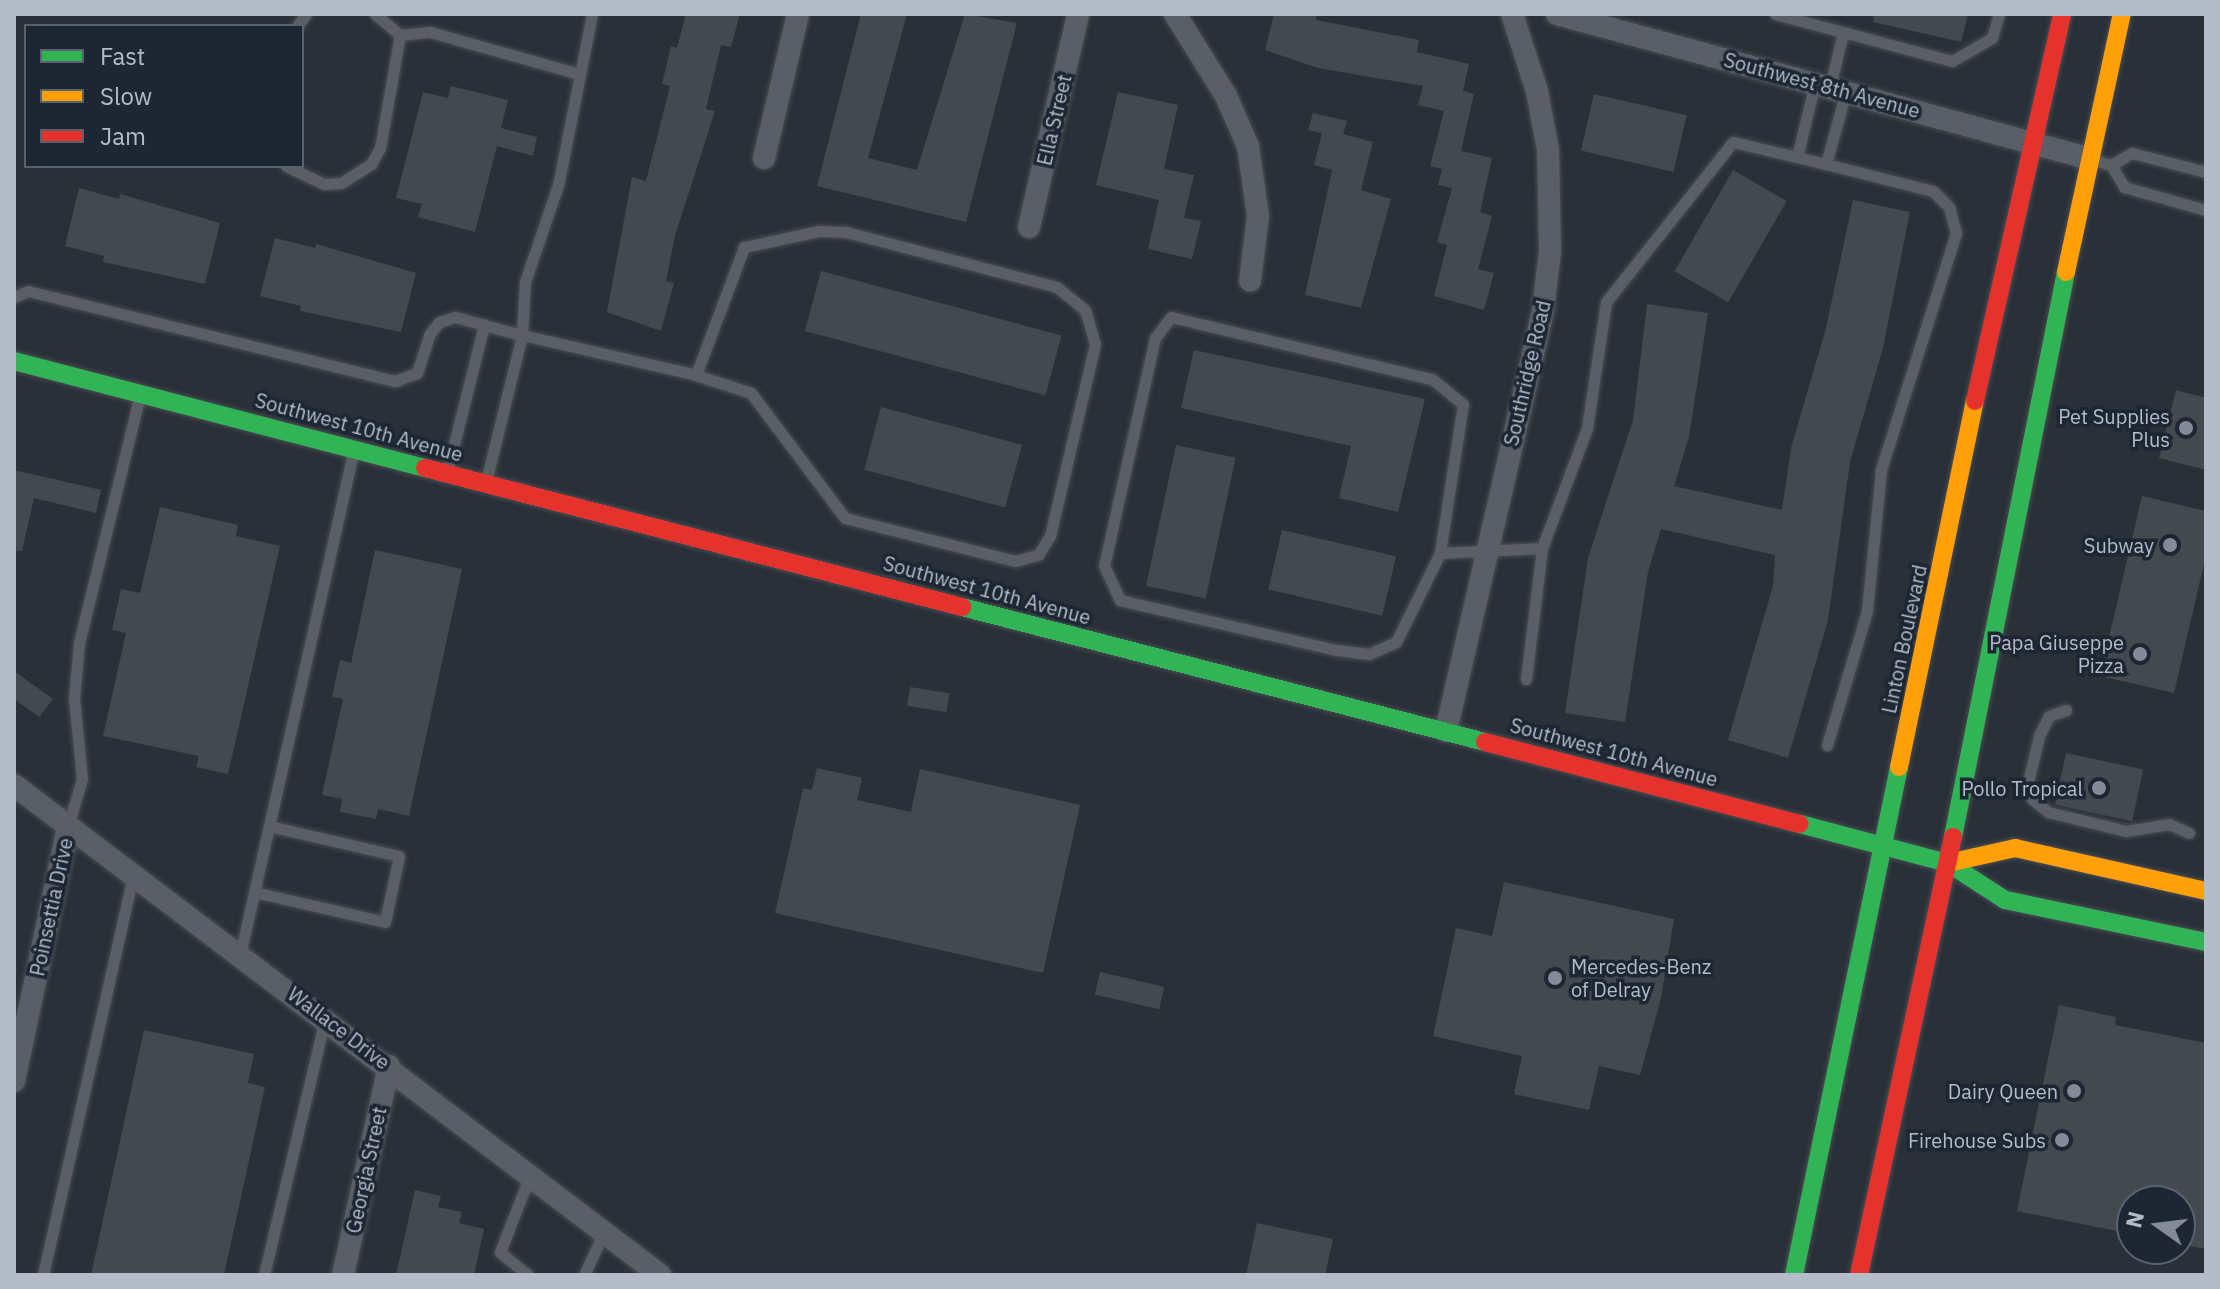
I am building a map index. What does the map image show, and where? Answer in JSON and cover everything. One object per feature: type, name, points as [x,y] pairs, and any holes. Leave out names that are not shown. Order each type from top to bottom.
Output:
[{"type":"main road","name":"Linton Boulevard","points":[[1794,1275],[2030,141],[2062,14]]},
{"type":"main road","points":[[1859,1275],[2001,614],[2087,158],[2122,14]]},
{"type":"main road","name":"Southwest 10th Avenue","points":[[14,361],[1882,845],[1948,863],[2005,900],[2206,942]]},
{"type":"main road","name":"Southwest 10th Avenue","points":[[1948,863],[2015,848],[2206,891]]},
{"type":"street","points":[[764,158],[798,14]]},
{"type":"street","name":"Ella Street","points":[[1029,227],[1078,14]]},
{"type":"street","points":[[1175,14],[1226,96],[1248,146],[1258,216],[1250,281]]},
{"type":"street","name":"Southridge Road","points":[[1446,731],[1543,310],[1550,251],[1548,150],[1537,91],[1512,14]]},
{"type":"street","name":"Southwest 8th Avenue","points":[[1557,14],[1632,24],[1831,87],[2087,158]]},
{"type":"street","name":"Wallace Drive","points":[[14,785],[389,1066],[660,1275]]},
{"type":"street","name":"Poinsettia Drive","points":[[14,1081],[22,1007],[68,827]]},
{"type":"street","name":"Georgia Street","points":[[343,1275],[389,1066]]},
{"type":"lane","points":[[375,14],[400,35],[430,32],[579,74]]},
{"type":"lane","points":[[485,483],[522,335],[525,282],[558,185],[592,14]]},
{"type":"lane","points":[[1775,14],[1952,61],[1992,38],[1999,14]]},
{"type":"lane","points":[[1826,164],[1831,87],[1843,33]]},
{"type":"lane","points":[[290,168],[324,184],[341,183],[371,164],[380,148],[400,35]]},
{"type":"lane","points":[[1797,157],[1831,87]]},
{"type":"lane","points":[[1526,679],[1542,548],[1587,428],[1606,302],[1733,142],[1933,191],[1949,207],[1956,233],[1881,470],[1867,611],[1827,745]]},
{"type":"lane","points":[[2111,165],[2132,153],[2206,172]]},
{"type":"lane","points":[[2087,158],[2111,165],[2124,187],[2206,210]]},
{"type":"lane","points":[[14,297],[28,291],[395,381],[417,373],[429,335],[439,322],[455,317],[696,375],[751,393],[845,518],[1015,561],[1038,555],[1050,536],[1095,344],[1085,310],[1057,287],[846,232],[819,231],[744,247],[696,375]]},
{"type":"lane","points":[[1171,317],[1432,379],[1463,404],[1440,553],[1396,642],[1369,654],[1120,600],[1104,566],[1155,338],[1171,317]]},
{"type":"lane","points":[[447,473],[484,325]]},
{"type":"lane","points":[[68,827],[82,779],[74,699],[79,643],[140,393]]},
{"type":"lane","points":[[240,955],[354,449]]},
{"type":"lane","points":[[1440,553],[1542,548]]},
{"type":"lane","points":[[2066,710],[2049,716],[2039,736],[2028,782],[2032,799],[2048,812],[2126,831],[2169,824],[2189,833]]},
{"type":"lane","points":[[254,892],[385,922],[399,856],[269,826]]},
{"type":"lane","points":[[43,1275],[133,875]]},
{"type":"lane","points":[[264,1275],[325,1018]]},
{"type":"lane","points":[[528,1275],[500,1252],[530,1175]]},
{"type":"lane","points":[[584,1275],[604,1232]]},
{"type":"building","points":[[686,14],[740,14],[731,47],[721,45],[706,109],[715,111],[675,236],[666,281],[674,283],[661,331],[607,312],[632,177],[646,181],[670,86],[662,84],[671,46],[677,48]]},
{"type":"building","points":[[861,14],[907,14],[868,158],[917,170],[965,14],[1017,23],[966,222],[817,186]]},
{"type":"building","points":[[1274,14],[1317,14],[1316,20],[1419,40],[1417,52],[1469,64],[1463,91],[1474,94],[1461,151],[1492,158],[1480,212],[1492,216],[1478,269],[1494,273],[1484,310],[1434,296],[1447,245],[1437,242],[1452,188],[1438,185],[1442,169],[1430,166],[1444,111],[1418,105],[1423,86],[1318,68],[1265,50]]},
{"type":"building","points":[[1874,14],[1968,14],[1961,42],[1873,22]]},
{"type":"building","points":[[451,86],[508,100],[501,128],[537,137],[533,156],[497,146],[475,232],[418,217],[422,204],[396,198],[423,92],[448,98]]},
{"type":"building","points":[[1118,92],[1178,105],[1164,169],[1194,175],[1184,218],[1201,221],[1192,259],[1148,249],[1159,200],[1096,185]]},
{"type":"building","points":[[1594,94],[1687,115],[1674,172],[1581,151]]},
{"type":"building","points":[[1313,113],[1347,121],[1343,134],[1373,142],[1361,190],[1391,199],[1361,308],[1305,295],[1332,170],[1314,165],[1322,133],[1308,130]]},
{"type":"building","points":[[1733,170],[1787,201],[1728,302],[1674,271]]},
{"type":"building","points":[[79,188],[119,199],[120,194],[220,223],[205,284],[103,262],[104,256],[65,246]]},
{"type":"building","points":[[1853,200],[1910,212],[1883,348],[1850,462],[1828,620],[1788,758],[1728,740],[1773,586],[1775,555],[1661,529],[1648,572],[1625,722],[1565,713],[1588,558],[1633,420],[1647,304],[1708,313],[1689,437],[1674,486],[1782,510],[1791,448],[1826,328]]},
{"type":"building","points":[[275,238],[315,248],[316,244],[416,273],[401,332],[300,311],[301,306],[260,296]]},
{"type":"building","points":[[821,271],[1062,335],[1045,395],[805,331]]},
{"type":"building","points":[[1194,350],[1425,399],[1398,512],[1339,498],[1351,446],[1181,408]]},
{"type":"building","name":"Pet Supplies Plus","points":[[2176,390],[2206,398],[2206,470],[2159,458]]},
{"type":"building","points":[[881,407],[1022,445],[1005,508],[864,470]]},
{"type":"building","points":[[1176,445],[1236,458],[1206,599],[1146,586]]},
{"type":"building","points":[[14,470],[101,490],[96,513],[34,498],[22,551],[14,550]]},
{"type":"building","points":[[2142,496],[2206,511],[2206,555],[2174,693],[2100,676]]},
{"type":"building","points":[[160,507],[238,525],[236,536],[280,546],[228,774],[196,767],[199,756],[103,736],[126,633],[112,630],[121,589],[140,593]]},
{"type":"building","points":[[1282,530],[1396,556],[1382,616],[1268,589]]},
{"type":"building","points":[[375,550],[462,569],[409,816],[378,809],[376,819],[340,812],[342,799],[322,795],[343,699],[332,697],[340,660],[351,663]]},
{"type":"building","points":[[14,671],[53,699],[39,717],[14,699]]},
{"type":"building","points":[[910,687],[950,693],[947,712],[907,706]]},
{"type":"building","name":"Pollo Tropical","points":[[2066,753],[2143,769],[2132,821],[2055,805]]},
{"type":"building","points":[[817,768],[862,778],[857,800],[911,812],[920,769],[1080,805],[1043,973],[775,913],[803,788],[812,790]]},
{"type":"building","name":"Mercedes-Benz of Delray","points":[[1504,882],[1674,919],[1661,998],[1640,1075],[1599,1066],[1589,1110],[1514,1094],[1522,1056],[1433,1036],[1456,928],[1492,936]]},
{"type":"building","points":[[1100,972],[1164,987],[1159,1009],[1095,994]]},
{"type":"building","points":[[2059,1005],[2116,1017],[2115,1025],[2206,1043],[2206,1249],[2196,1247],[2196,1185],[2116,1185],[2116,1231],[2017,1211]]},
{"type":"building","points":[[144,1030],[254,1054],[248,1083],[265,1087],[224,1275],[91,1275]]},
{"type":"building","points":[[415,1190],[441,1196],[438,1207],[462,1212],[459,1223],[484,1229],[474,1275],[396,1275]]},
{"type":"building","points":[[1257,1223],[1333,1239],[1325,1275],[1246,1275]]},
{"type":"traffic: fast","points":[[1953,837],[2066,272]]},
{"type":"traffic: fast","points":[[14,361],[425,468]]},
{"type":"traffic: fast","points":[[962,607],[1485,742]]},
{"type":"traffic: fast","points":[[1794,1275],[1899,767]]},
{"type":"traffic: fast","points":[[1800,824],[1948,863],[2005,900],[2206,942]]},
{"type":"traffic: slow","points":[[2066,272],[2122,14]]},
{"type":"traffic: slow","points":[[1899,767],[1975,401]]},
{"type":"traffic: slow","points":[[1948,863],[2015,848],[2206,891]]},
{"type":"traffic: jam","points":[[1975,401],[2062,14]]},
{"type":"traffic: jam","points":[[425,468],[962,607]]},
{"type":"traffic: jam","points":[[1485,742],[1800,824]]},
{"type":"traffic: jam","points":[[1859,1275],[1953,837]]},
{"type":"place","name":"Pet Supplies Plus","points":[[2186,428]]},
{"type":"place","name":"Subway","points":[[2170,545]]},
{"type":"place","name":"Papa Giuseppe Pizza","points":[[2140,654]]},
{"type":"place","name":"Pollo Tropical","points":[[2099,788]]},
{"type":"place","name":"Mercedes-Benz of Delray","points":[[1555,978]]},
{"type":"place","name":"Dairy Queen","points":[[2074,1091]]},
{"type":"place","name":"Firehouse Subs","points":[[2062,1140]]}]
